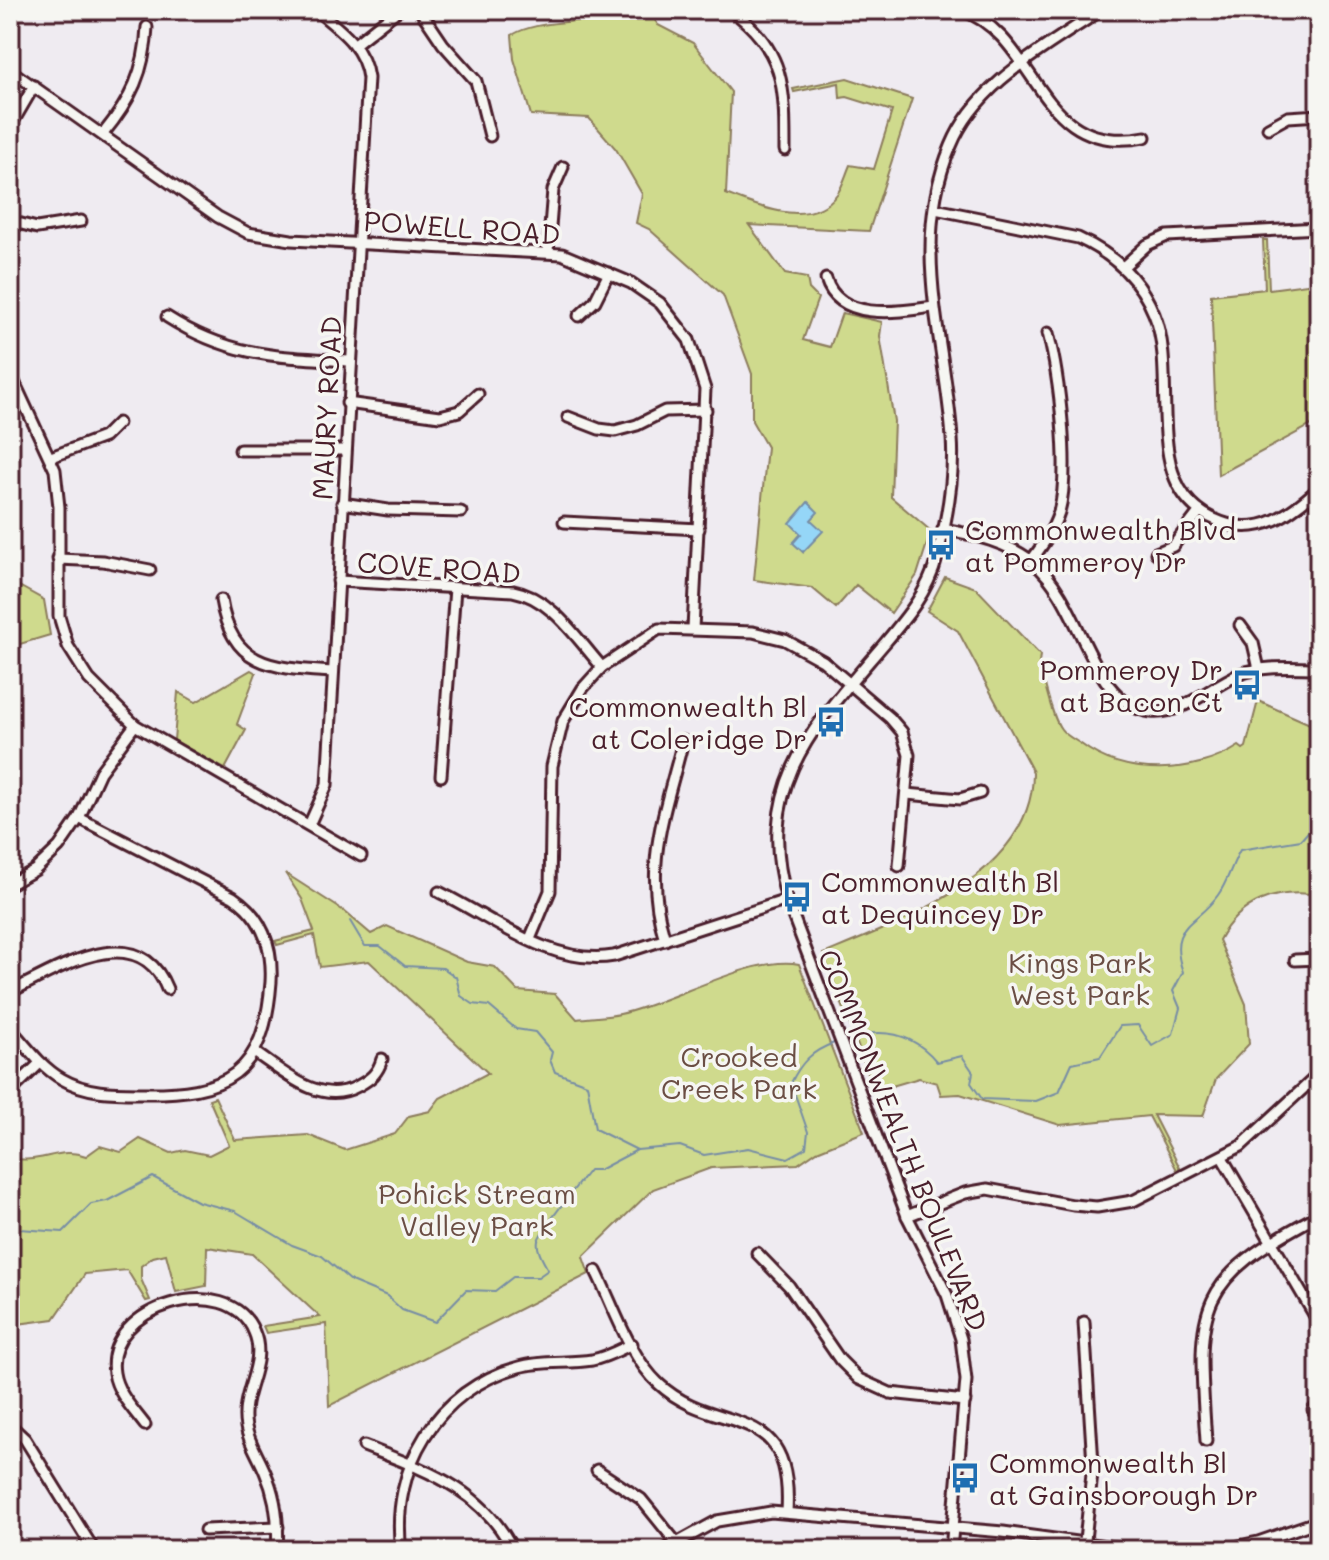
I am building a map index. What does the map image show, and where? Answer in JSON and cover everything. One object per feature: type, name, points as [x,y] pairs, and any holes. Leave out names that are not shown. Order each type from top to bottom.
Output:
[{"type":"street","name":"MAURY ROAD","points":[[309,825],[327,785],[343,450],[368,78],[363,58],[355,44],[316,10]]},
{"type":"street","points":[[355,44],[398,10]]},
{"type":"street","points":[[420,10],[443,44],[476,81],[490,136]]},
{"type":"street","points":[[731,10],[756,30],[776,60],[784,90],[785,150]]},
{"type":"street","points":[[961,10],[991,27],[1053,109],[1071,125],[1120,139],[1145,137]]},
{"type":"street","name":"COMMONWEALTH BOULEVARD","points":[[951,1550],[965,1401],[964,1356],[957,1320],[907,1216],[787,900],[777,846],[784,786],[806,738],[919,600],[932,572],[943,529],[952,476],[952,440],[933,307],[930,254],[944,165],[960,126],[987,92],[1101,10]]},
{"type":"street","points":[[103,134],[136,87],[146,57],[147,27]]},
{"type":"street","name":"POWELL ROAD","points":[[10,70],[203,207],[248,233],[275,239],[548,252],[578,258],[651,295],[678,322],[701,370],[706,410],[693,629]]},
{"type":"street","points":[[10,127],[34,86]]},
{"type":"street","points":[[1268,128],[1288,117],[1319,115]]},
{"type":"street","points":[[548,252],[553,190],[563,167]]},
{"type":"street","points":[[935,209],[1066,234],[1100,249],[1123,267],[1147,299],[1160,330],[1170,465],[1180,489],[1199,512],[1230,525],[1256,526],[1280,518],[1319,488]]},
{"type":"street","points":[[10,221],[37,228],[81,221]]},
{"type":"street","points":[[1123,267],[1147,245],[1167,236],[1319,228]]},
{"type":"street","points":[[579,316],[595,301],[609,273]]},
{"type":"street","points":[[826,279],[836,298],[867,310],[892,313],[933,307]]},
{"type":"street","points":[[167,317],[206,340],[232,350],[350,361]]},
{"type":"street","points":[[1031,561],[1054,526],[1062,493],[1059,397],[1048,333]]},
{"type":"street","points":[[10,373],[51,457],[59,493],[58,604],[68,646],[89,679],[135,725],[361,856]]},
{"type":"street","points":[[347,403],[440,416],[459,411],[478,394]]},
{"type":"street","points":[[568,417],[584,425],[615,431],[637,425],[665,411],[706,410]]},
{"type":"street","points":[[51,457],[104,437],[118,423]]},
{"type":"street","points":[[240,450],[343,450]]},
{"type":"street","points":[[1310,496],[1319,508]]},
{"type":"street","points":[[342,503],[388,510],[461,512]]},
{"type":"street","points":[[1156,553],[1173,546],[1199,512]]},
{"type":"street","points":[[564,522],[699,529]]},
{"type":"street","points":[[943,529],[992,540],[1031,561],[1068,603],[1106,685],[1130,706],[1149,712],[1171,710],[1232,678],[1259,669],[1319,668]]},
{"type":"street","points":[[58,559],[103,561],[150,570]]},
{"type":"street","name":"COVE ROAD","points":[[338,581],[529,595],[550,609],[602,667]]},
{"type":"street","points":[[441,776],[455,588]]},
{"type":"street","points":[[221,600],[230,633],[254,658],[278,668],[332,672]]},
{"type":"street","points":[[1240,625],[1253,643],[1259,669]]},
{"type":"street","points":[[530,939],[550,891],[549,830],[557,740],[573,702],[602,667],[652,632],[693,629],[753,632],[785,640],[814,654],[902,732],[909,755],[899,866]]},
{"type":"street","points":[[10,884],[47,859],[79,818],[100,772],[135,725]]},
{"type":"street","points":[[665,940],[653,898],[653,869],[683,741]]},
{"type":"street","points":[[907,794],[960,799],[980,793]]},
{"type":"street","points":[[10,1028],[40,1063],[66,1082],[91,1091],[182,1094],[221,1083],[254,1052],[267,1019],[272,968],[268,942],[255,918],[233,897],[79,818]]},
{"type":"street","points":[[439,892],[562,954],[590,959],[614,956],[787,900]]},
{"type":"street","points":[[10,992],[82,957],[115,952],[136,956],[153,966],[167,989]]},
{"type":"street","points":[[1295,960],[1319,959]]},
{"type":"street","points":[[254,1052],[302,1084],[329,1093],[352,1089],[368,1081],[379,1070],[382,1059]]},
{"type":"street","points":[[10,1092],[40,1063]]},
{"type":"street","points":[[907,1216],[965,1193],[988,1189],[1073,1205],[1117,1205],[1148,1195],[1223,1159],[1253,1137],[1319,1074]]},
{"type":"street","points":[[1223,1159],[1319,1323]]},
{"type":"street","points":[[1206,1441],[1200,1351],[1205,1315],[1229,1274],[1270,1243],[1319,1215]]},
{"type":"street","points":[[757,1253],[789,1286],[840,1360],[859,1379],[890,1393],[965,1401]]},
{"type":"street","points":[[596,1271],[646,1369],[668,1392],[740,1421],[769,1439],[786,1473],[787,1512]]},
{"type":"street","points":[[145,1425],[121,1394],[114,1375],[115,1352],[125,1330],[149,1313],[199,1299],[223,1301],[240,1312],[255,1333],[258,1351],[247,1390],[245,1420],[272,1489],[278,1527],[277,1550]]},
{"type":"street","points":[[1084,1322],[1093,1464],[1085,1547]]},
{"type":"street","points":[[401,1550],[399,1508],[410,1464],[439,1416],[484,1380],[522,1366],[601,1358],[632,1344]]},
{"type":"street","points":[[10,1425],[25,1439],[94,1550]]},
{"type":"street","points":[[364,1446],[449,1481],[470,1495],[493,1517],[513,1550]]},
{"type":"street","points":[[597,1470],[641,1499],[675,1541]]},
{"type":"street","points":[[664,1550],[675,1541],[728,1517],[787,1512],[953,1528],[1085,1547],[1136,1550]]},
{"type":"street","points":[[1219,1550],[1258,1542],[1319,1521]]},
{"type":"street","points":[[205,1530],[278,1527]]},
{"type":"green space","points":[[605,10],[649,10],[658,25],[693,43],[731,92],[726,194],[768,209],[799,213],[813,211],[826,205],[837,194],[850,165],[874,169],[892,111],[847,97],[840,98],[839,83],[794,92],[793,89],[847,78],[912,99],[869,231],[749,225],[785,274],[807,278],[809,289],[818,298],[803,340],[830,347],[842,313],[882,322],[880,336],[894,421],[891,497],[931,531],[917,575],[891,613],[856,585],[836,608],[812,588],[754,580],[767,447],[752,421],[752,374],[723,295],[649,229],[636,223],[642,194],[616,149],[589,118],[531,115],[514,59],[512,35],[537,26],[596,16]],"holes":[[[808,502],[811,520],[803,552],[794,543],[801,534]]]},
{"type":"green space","points":[[1263,240],[1267,240],[1269,289],[1314,283],[1319,311],[1319,421],[1218,475],[1211,295],[1265,289]]},
{"type":"green space","name":"Kings Park West Park","points":[[945,577],[976,588],[1040,655],[1039,664],[1057,723],[1068,735],[1098,755],[1138,767],[1181,767],[1202,763],[1239,746],[1243,749],[1246,747],[1258,701],[1319,728],[1319,895],[1288,894],[1261,900],[1237,916],[1219,940],[1246,1004],[1249,1044],[1216,1079],[1203,1116],[1153,1115],[1180,1168],[1177,1170],[1149,1116],[1060,1125],[960,1094],[941,1095],[937,1083],[919,1078],[875,1091],[823,954],[924,909],[988,866],[1012,839],[1027,808],[1033,772],[958,631],[927,611]]},
{"type":"green space","points":[[10,581],[44,600],[50,635],[10,647]]},
{"type":"green space","points":[[251,670],[256,673],[237,724],[246,730],[225,769],[174,740],[178,692],[196,702]]},
{"type":"green space","points":[[285,873],[344,911],[371,934],[387,926],[467,962],[495,967],[518,991],[555,994],[577,1019],[640,1009],[759,966],[799,964],[864,1132],[817,1151],[798,1164],[711,1168],[653,1189],[583,1257],[589,1274],[329,1406],[326,1324],[266,1333],[263,1326],[320,1317],[252,1254],[207,1247],[206,1286],[176,1292],[166,1254],[153,1257],[141,1266],[141,1279],[150,1300],[146,1301],[127,1270],[85,1274],[54,1319],[10,1325],[10,1158],[20,1160],[68,1153],[86,1156],[100,1146],[121,1152],[140,1139],[171,1153],[185,1150],[209,1155],[229,1145],[209,1099],[215,1097],[235,1140],[308,1135],[345,1150],[395,1134],[409,1116],[430,1111],[440,1098],[488,1073],[369,961],[320,967],[314,935],[277,945],[275,941],[314,931],[302,899]]},
{"type":"water","points":[[808,502],[818,512],[811,520],[823,531],[803,552],[793,543],[801,534],[790,523]]},
{"type":"waterway","points":[[847,1039],[885,1033],[918,1044],[937,1062],[962,1056],[973,1072],[971,1083],[982,1099],[1036,1101],[1059,1092],[1072,1063],[1100,1057],[1120,1026],[1138,1025],[1152,1046],[1173,1034],[1180,1008],[1173,991],[1183,972],[1178,944],[1186,927],[1218,895],[1240,850],[1301,840],[1319,819]]},
{"type":"waterway","points":[[350,921],[365,946],[380,946],[405,966],[443,968],[456,977],[461,996],[473,1004],[489,1006],[516,1029],[535,1032],[552,1052],[550,1060],[555,1072],[587,1084],[595,1129],[637,1150],[680,1146],[704,1155],[748,1148],[788,1158],[806,1148],[808,1132],[791,1083],[808,1058],[834,1043]]},
{"type":"waterway","points":[[10,1265],[14,1263],[19,1229],[63,1232],[91,1204],[107,1201],[153,1177],[199,1202],[235,1211],[292,1245],[322,1256],[351,1281],[387,1296],[402,1310],[435,1322],[466,1290],[495,1291],[513,1277],[538,1277],[548,1270],[538,1241],[552,1218],[589,1170],[599,1170],[637,1150]]},
{"type":"place","name":"Commonwealth Blvd at Pommeroy Dr","points":[[941,545]]},
{"type":"place","name":"Pommeroy Dr at Bacon Ct","points":[[1247,685]]},
{"type":"place","name":"Commonwealth Bl at Coleridge Dr","points":[[831,722]]},
{"type":"place","name":"Commonwealth Bl at Dequincey Dr","points":[[797,897]]},
{"type":"place","name":"Commonwealth Bl at Gainsborough Dr","points":[[965,1478]]},
{"type":"park label","name":"Crooked Creek Park","points":[[739,1072]]},
{"type":"park label","name":"Pohick Stream Valley Park","points":[[477,1209]]}]
